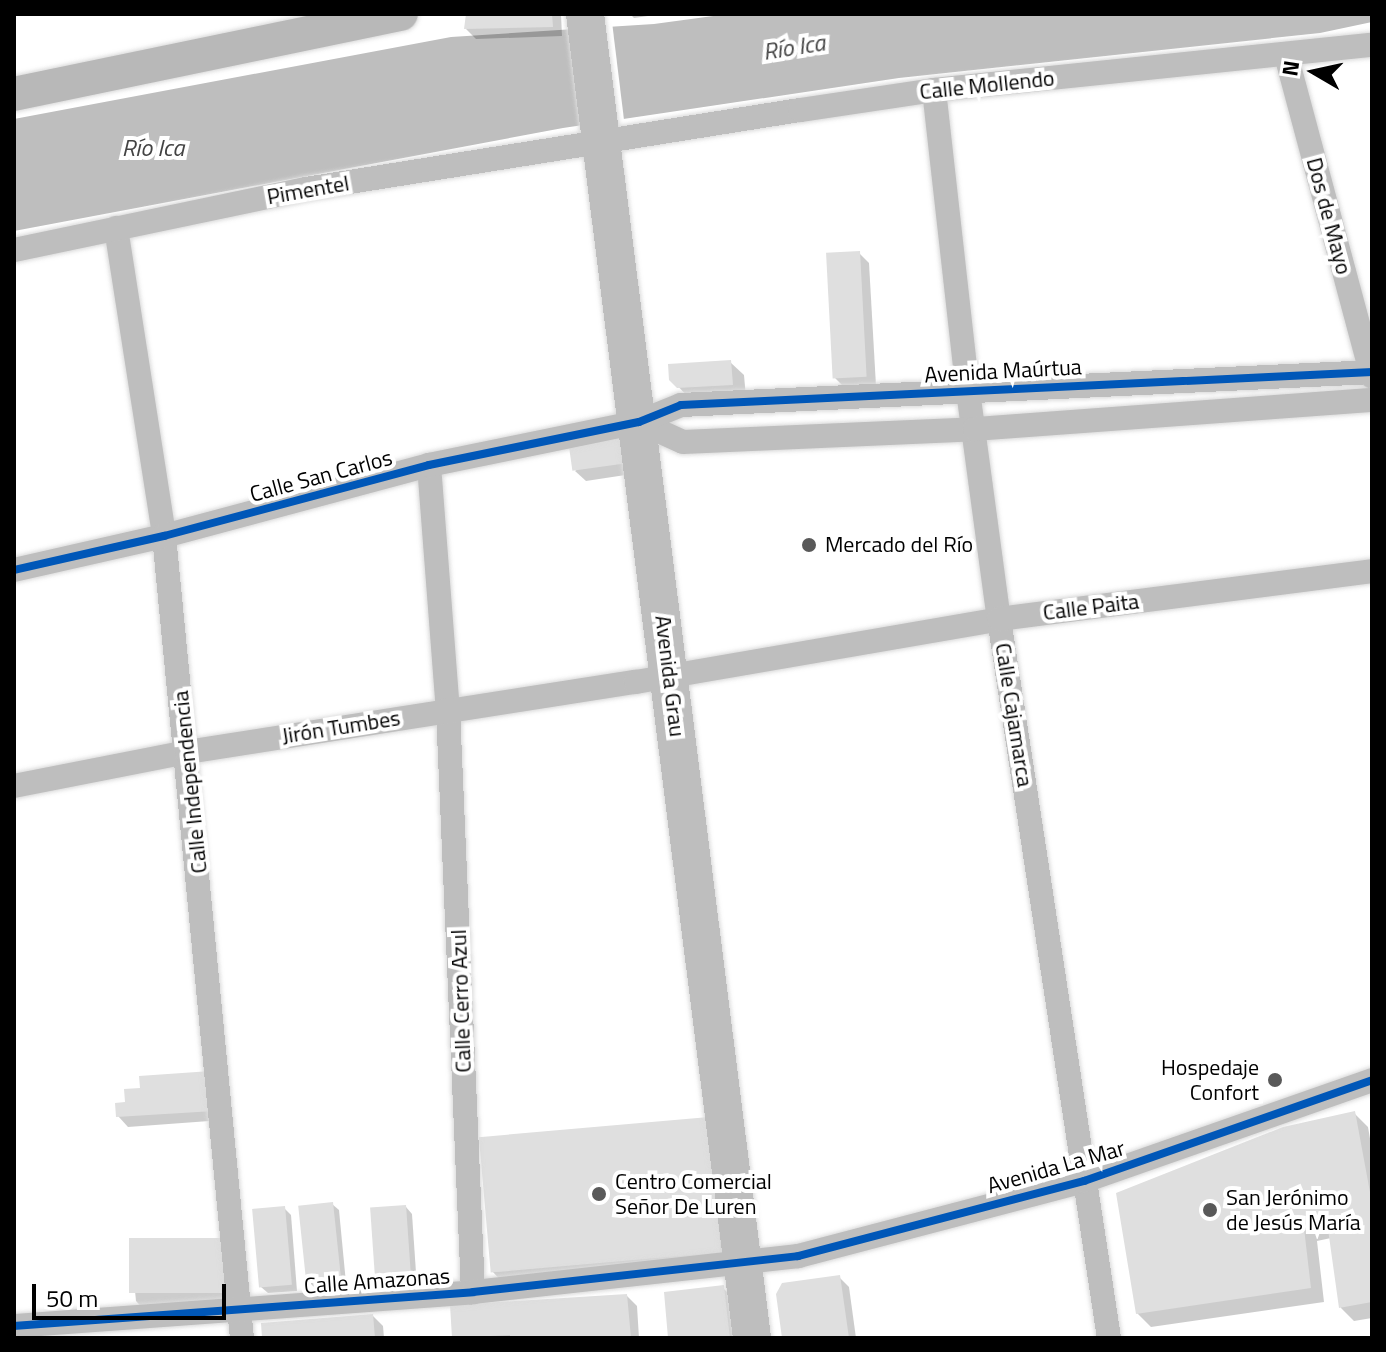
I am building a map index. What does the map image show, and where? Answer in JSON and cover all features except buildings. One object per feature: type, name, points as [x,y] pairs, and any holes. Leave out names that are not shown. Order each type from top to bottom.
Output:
[{"type":"main road","name":"Avenida Grau","points":[[585,14],[603,134],[752,1338]]},
{"type":"street","points":[[14,94],[401,14]]},
{"type":"street","name":"Calle Mollendo","points":[[603,134],[934,90],[1372,45]]},
{"type":"street","name":"Dos de Mayo","points":[[1286,55],[1371,373]]},
{"type":"street","name":"Calle Cajamarca","points":[[934,90],[968,391],[999,619],[1109,1338]]},
{"type":"street","name":"Pimentel","points":[[14,250],[306,189],[603,134]]},
{"type":"street","name":"Calle Independencia","points":[[116,228],[164,536],[242,1338]]},
{"type":"street","name":"Avenida Maúrtua","points":[[639,422],[681,405],[1371,373]]},
{"type":"street","points":[[639,422],[683,442],[975,429],[1372,400]]},
{"type":"street","name":"Calle San Carlos","points":[[14,570],[164,536],[429,465],[639,422]]},
{"type":"street","name":"Calle Cerro Azul","points":[[429,465],[448,710],[473,1292]]},
{"type":"street","name":"Calle Paita","points":[[670,676],[999,619],[1372,571]]},
{"type":"street","name":"Jirón Tumbes","points":[[14,786],[187,752],[670,676]]},
{"type":"street","name":"Avenida La Mar","points":[[743,1264],[798,1256],[1084,1181],[1372,1080]]},
{"type":"street","name":"Calle Amazonas","points":[[14,1326],[473,1292],[743,1264]]},
{"type":"water","name":"Río Ica","points":[[728,14],[1372,14],[1372,22],[1320,33],[899,78],[563,128],[14,231],[14,119],[451,37],[654,24]]},
{"type":"pier","points":[[612,22],[624,121],[592,125],[580,26]]},
{"type":"cycle path","points":[[14,570],[164,536],[429,465],[639,422],[681,405],[1372,372]]},
{"type":"cycle path","points":[[14,1326],[473,1292],[798,1256],[1084,1181],[1372,1080]]},
{"type":"place","name":"Mercado del Río","points":[[809,545]]},
{"type":"place","name":"Hospedaje Confort","points":[[1275,1080]]},
{"type":"place","name":"Centro Comercial Señor De Luren","points":[[599,1194]]},
{"type":"place","name":"San Jerónimo de Jesús María","points":[[1210,1210]]}]
